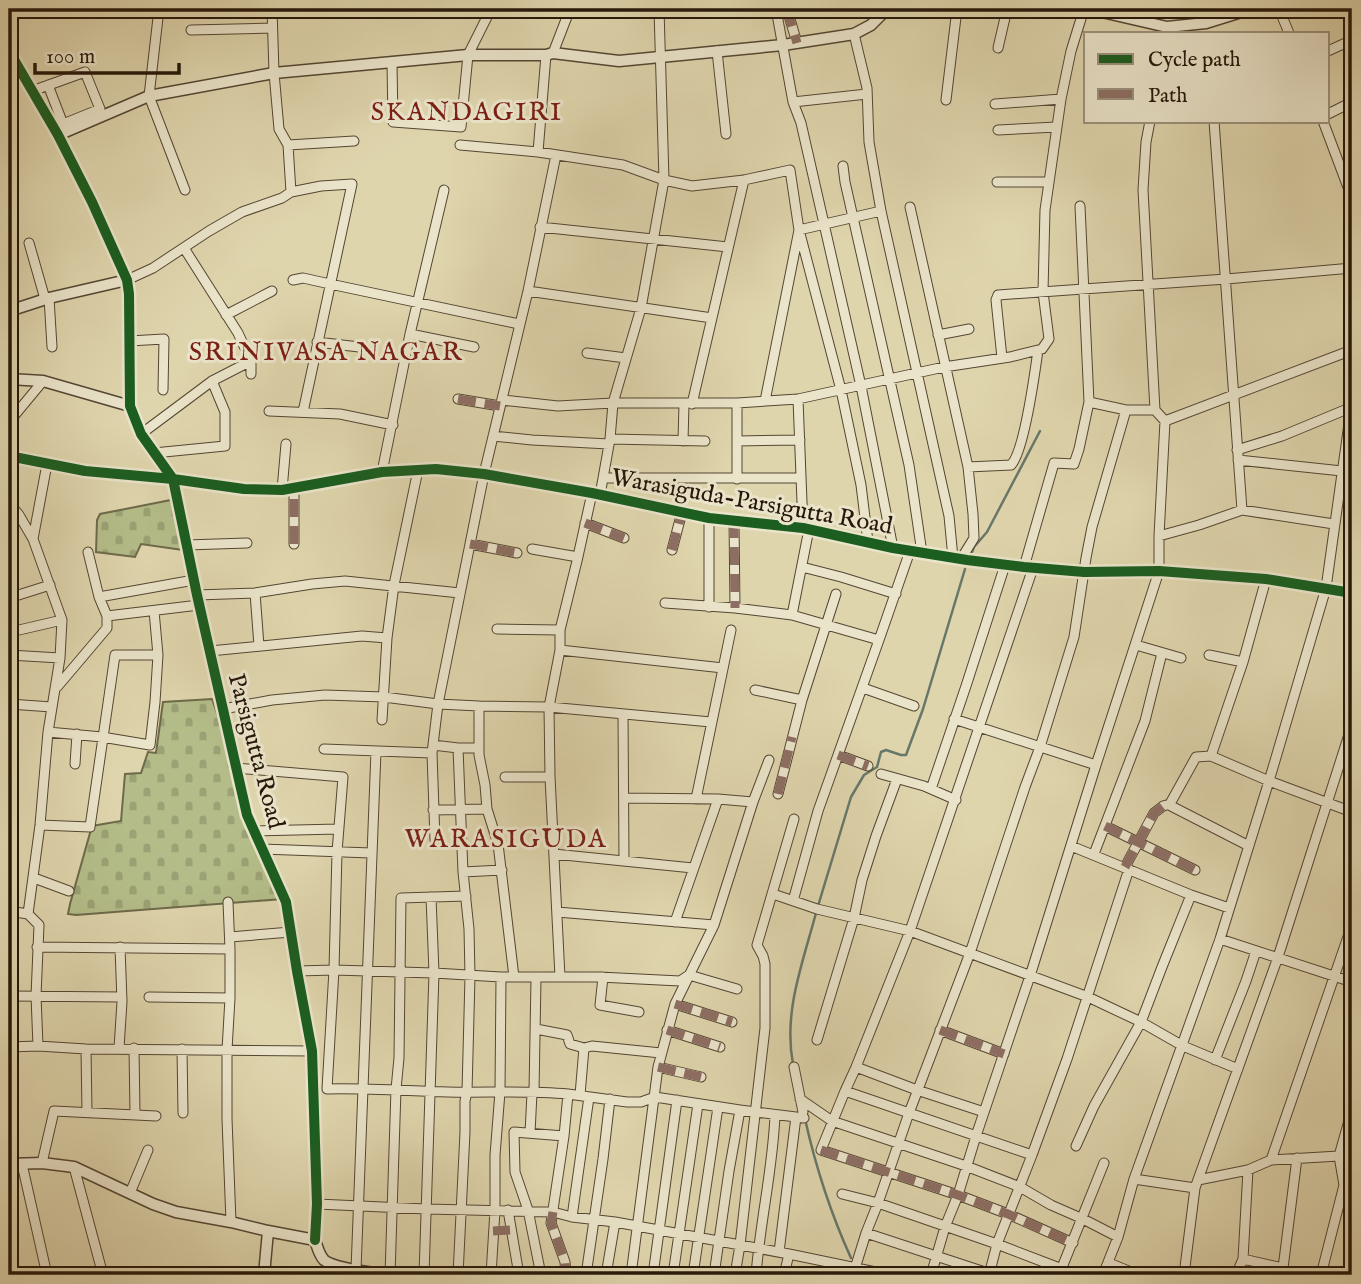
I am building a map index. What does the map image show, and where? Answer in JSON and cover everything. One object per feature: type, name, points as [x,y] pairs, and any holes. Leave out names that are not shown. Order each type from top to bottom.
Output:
[{"type":"street","points":[[159,9],[149,96],[185,190]]},
{"type":"street","points":[[272,9],[279,129],[288,145],[291,192]]},
{"type":"street","points":[[392,63],[393,122],[461,127],[468,55],[491,9]]},
{"type":"street","points":[[538,152],[550,54],[570,9]]},
{"type":"street","points":[[558,978],[550,707],[560,650],[560,630],[583,527],[603,478],[613,403],[641,308],[664,180],[659,9]]},
{"type":"street","points":[[776,9],[793,102],[801,123],[861,386],[893,548]]},
{"type":"street","points":[[787,9],[797,43]]},
{"type":"street","points":[[58,135],[149,96],[274,73],[468,55],[550,54],[619,61],[783,45],[854,34],[872,25],[887,9]]},
{"type":"street","points":[[946,100],[957,9]]},
{"type":"street","points":[[998,48],[1007,9]]},
{"type":"street","points":[[458,399],[558,405],[737,404],[798,399],[1042,349],[1049,339],[1043,292],[1048,182],[1071,51],[1086,9],[1166,30],[1207,28],[1251,9]]},
{"type":"street","points":[[1279,9],[1289,32]]},
{"type":"street","points":[[191,30],[272,28]]},
{"type":"street","points":[[854,34],[867,94],[869,142],[881,211],[957,558]]},
{"type":"street","points":[[1330,50],[1352,40]]},
{"type":"street","points":[[9,51],[58,135],[127,280],[130,406],[141,434],[173,480]]},
{"type":"street","points":[[717,51],[726,134]]},
{"type":"street","points":[[32,91],[48,85],[85,72],[100,110],[63,124],[48,85]]},
{"type":"street","points":[[793,102],[867,94]]},
{"type":"street","points":[[995,104],[1061,99]]},
{"type":"street","points":[[1330,113],[1352,102]]},
{"type":"street","points":[[931,1275],[1159,571],[1165,421],[1155,410],[1143,190],[1150,122]]},
{"type":"street","points":[[1214,122],[1242,510]]},
{"type":"street","points":[[1322,122],[1349,179],[1352,198]]},
{"type":"street","points":[[998,130],[1057,127]]},
{"type":"street","points":[[288,145],[354,141]]},
{"type":"street","points":[[460,145],[538,152],[623,165],[664,180],[692,186],[744,180],[790,170],[799,230],[841,390],[861,485],[867,542]]},
{"type":"street","points":[[435,840],[433,749],[438,704],[484,474],[528,291],[556,155]]},
{"type":"street","points":[[843,166],[909,465],[922,553]]},
{"type":"street","points":[[683,441],[688,404],[712,318],[744,180]]},
{"type":"street","points":[[997,181],[1048,182]]},
{"type":"street","points":[[9,311],[127,280],[153,268],[242,212],[282,198],[291,192],[352,184],[303,412]]},
{"type":"street","points":[[382,472],[410,334],[444,190]]},
{"type":"street","points":[[1073,1243],[958,1195],[821,1150],[910,931],[956,800],[1028,568],[1054,463],[1074,464],[1079,450],[1089,402],[1080,206]]},
{"type":"street","points":[[910,207],[968,467],[974,538],[957,558]]},
{"type":"street","points":[[799,230],[881,211]]},
{"type":"street","points":[[540,227],[727,247]]},
{"type":"street","points":[[765,401],[799,230]]},
{"type":"street","points":[[29,243],[47,299],[52,347]]},
{"type":"street","points":[[184,248],[238,333],[251,361],[251,374]]},
{"type":"street","points":[[1002,358],[997,297],[1002,293],[1352,268]]},
{"type":"street","points":[[293,280],[303,278],[519,324]]},
{"type":"street","points":[[226,315],[272,291]]},
{"type":"street","points":[[528,291],[712,318]]},
{"type":"street","points":[[938,335],[968,329]]},
{"type":"street","points":[[410,334],[474,348]]},
{"type":"street","points":[[129,341],[164,339],[163,390]]},
{"type":"street","points":[[317,342],[359,348]]},
{"type":"street","points":[[968,467],[1011,465],[1015,462],[1032,391],[1038,350]]},
{"type":"street","points":[[1165,421],[1352,350]]},
{"type":"street","points":[[587,353],[626,358]]},
{"type":"street","points":[[141,434],[212,381],[251,361]]},
{"type":"street","points":[[9,379],[43,382],[130,406]]},
{"type":"street","points":[[154,453],[225,446],[225,412],[212,381]]},
{"type":"street","points":[[9,422],[43,382]]},
{"type":"street","points":[[792,614],[802,567],[806,528],[798,399]]},
{"type":"street","points":[[1089,402],[1126,410],[1155,410]]},
{"type":"street","points":[[737,404],[737,479]]},
{"type":"street","points":[[1238,455],[1352,406]]},
{"type":"street","points":[[1103,1275],[1118,1237],[1134,1179],[1220,939],[1326,588],[1352,406]]},
{"type":"street","points":[[855,1269],[908,1113],[970,953],[1040,747],[1074,636],[1092,527],[1126,410]]},
{"type":"street","points":[[269,411],[340,414],[393,425]]},
{"type":"street","points":[[493,436],[609,442],[705,441]]},
{"type":"street","points":[[737,441],[800,440]]},
{"type":"street","points":[[282,490],[286,444]]},
{"type":"street","points":[[1238,455],[1342,471]]},
{"type":"street","points":[[9,456],[85,471],[173,480]]},
{"type":"street","points":[[33,540],[47,464]]},
{"type":"street","name":"Warasiguda-Parsigutta Road","points":[[173,480],[244,489],[282,490],[382,472],[436,469],[484,474],[709,517],[806,528],[893,548],[1005,565],[1084,572],[1159,571],[1266,579],[1352,593]]},
{"type":"street","points":[[382,720],[387,638],[394,586],[418,470]]},
{"type":"street","points":[[603,478],[802,478]]},
{"type":"street","name":"Parsigutta Road","points":[[173,480],[247,815],[286,902],[312,1051],[317,1204],[315,1240]]},
{"type":"street","points":[[294,488],[294,544]]},
{"type":"street","points":[[9,503],[33,540],[62,620],[34,878],[27,914]]},
{"type":"street","points":[[1159,536],[1199,526],[1242,510],[1334,524]]},
{"type":"street","points":[[672,550],[682,512]]},
{"type":"street","points":[[9,520],[19,515]]},
{"type":"street","points":[[709,517],[709,607]]},
{"type":"street","points":[[734,520],[735,608]]},
{"type":"street","points":[[583,527],[624,538]]},
{"type":"street","points":[[186,545],[247,543]]},
{"type":"street","points":[[470,544],[517,553]]},
{"type":"street","points":[[531,549],[578,557]]},
{"type":"street","points":[[793,901],[816,819],[910,551]]},
{"type":"street","points":[[55,688],[107,628],[107,616],[99,597],[88,552]]},
{"type":"street","points":[[931,789],[1005,565]]},
{"type":"street","points":[[802,567],[896,594]]},
{"type":"street","points":[[1211,756],[1243,662],[1266,579]]},
{"type":"street","points":[[99,597],[194,580]]},
{"type":"street","points":[[107,616],[154,611],[198,600],[345,581],[460,593]]},
{"type":"street","points":[[9,598],[50,585]]},
{"type":"street","points":[[255,593],[259,646]]},
{"type":"street","points":[[778,794],[802,700],[836,594]]},
{"type":"street","points":[[665,603],[792,614],[879,640]]},
{"type":"street","points":[[48,732],[150,745],[158,655],[154,611]]},
{"type":"street","points":[[19,630],[62,620]]},
{"type":"street","points":[[497,629],[560,630]]},
{"type":"street","points":[[696,799],[731,630]]},
{"type":"street","points":[[210,651],[362,636],[387,638]]},
{"type":"street","points":[[1136,645],[1181,658]]},
{"type":"street","points":[[560,650],[723,668]]},
{"type":"street","points":[[1094,854],[1145,721],[1162,653]]},
{"type":"street","points":[[40,825],[90,827],[115,655],[158,655]]},
{"type":"street","points":[[1209,655],[1243,662]]},
{"type":"street","points":[[9,656],[60,657]]},
{"type":"street","points":[[863,688],[914,706]]},
{"type":"street","points":[[755,690],[802,700]]},
{"type":"street","points":[[223,709],[272,700],[324,695],[384,697],[438,704],[550,707],[711,722]]},
{"type":"street","points":[[9,704],[52,707]]},
{"type":"street","points":[[479,706],[479,748],[487,809],[498,844],[502,870],[514,977]]},
{"type":"street","points":[[623,713],[624,861]]},
{"type":"street","points":[[954,719],[1096,765]]},
{"type":"street","points":[[1184,1275],[1196,1184],[1278,957],[1352,725]]},
{"type":"street","points":[[75,764],[78,734]]},
{"type":"street","points":[[458,748],[470,976],[458,1275]]},
{"type":"street","points":[[324,749],[376,751],[479,748]]},
{"type":"street","points":[[356,1270],[376,751]]},
{"type":"street","points":[[838,755],[868,766]]},
{"type":"street","points":[[866,1233],[991,1275],[997,1244],[1088,997],[1127,868],[1138,841],[1158,808],[1171,804],[1196,757],[1211,756],[1352,813]]},
{"type":"street","points":[[631,1275],[658,1067],[667,1030],[676,1004],[714,925],[769,760]]},
{"type":"street","points":[[236,768],[343,777],[338,830],[327,1089],[533,1092],[641,1102],[655,1097],[775,1115],[801,1116]]},
{"type":"street","points":[[881,774],[931,789],[956,800]]},
{"type":"street","points":[[505,777],[550,776]]},
{"type":"street","points":[[817,1040],[854,918],[862,880],[897,779]]},
{"type":"street","points":[[624,798],[753,802]]},
{"type":"street","points":[[675,922],[718,799]]},
{"type":"street","points":[[1171,804],[1172,807],[1249,846]]},
{"type":"street","points":[[433,810],[487,809]]},
{"type":"street","points":[[735,1275],[757,1112],[765,1028],[765,964],[757,945],[794,819]]},
{"type":"street","points":[[1105,826],[1195,870]]},
{"type":"street","points":[[253,831],[338,830]]},
{"type":"street","points":[[1071,846],[1229,908]]},
{"type":"street","points":[[262,849],[371,853]]},
{"type":"street","points":[[554,854],[693,868]]},
{"type":"street","points":[[463,872],[502,870]]},
{"type":"street","points":[[34,878],[69,891]]},
{"type":"street","points":[[773,894],[910,931],[1088,997],[1183,1046],[1238,1069]]},
{"type":"street","points":[[1076,1146],[1094,1106],[1141,1022],[1191,895]]},
{"type":"street","points":[[9,1164],[42,1163],[74,1167],[176,1212],[315,1240],[326,1262],[390,1275],[399,1058],[401,898],[466,896]]},
{"type":"street","points":[[424,1275],[434,973],[430,897]]},
{"type":"street","points":[[228,902],[230,998],[227,1119],[231,1222]]},
{"type":"street","points":[[9,911],[27,914],[39,925],[38,1046]]},
{"type":"street","points":[[557,912],[714,925]]},
{"type":"street","points":[[1271,1160],[1352,925]]},
{"type":"street","points":[[230,937],[291,932]]},
{"type":"street","points":[[1220,939],[1352,982]]},
{"type":"street","points":[[37,947],[230,949]]},
{"type":"street","points":[[119,1048],[122,997],[120,947]]},
{"type":"street","points":[[1215,1060],[1256,951]]},
{"type":"street","points":[[296,971],[680,981],[689,975],[737,989]]},
{"type":"street","points":[[491,1275],[500,1092],[501,977]]},
{"type":"street","points":[[603,977],[600,1005],[639,1012]]},
{"type":"street","points":[[530,1133],[536,978]]},
{"type":"street","points":[[9,996],[122,997]]},
{"type":"street","points":[[149,997],[230,998]]},
{"type":"street","points":[[676,1004],[732,1022]]},
{"type":"street","points":[[536,1029],[567,1035],[570,1044],[584,1048],[592,1046],[661,1053]]},
{"type":"street","points":[[667,1030],[720,1047]]},
{"type":"street","points":[[940,1030],[1004,1054]]},
{"type":"street","points":[[9,1047],[312,1051]]},
{"type":"street","points":[[134,1048],[135,1114]]},
{"type":"street","points":[[572,1217],[584,1096],[584,1048]]},
{"type":"street","points":[[86,1049],[87,1112]]},
{"type":"street","points":[[182,1049],[183,1113]]},
{"type":"street","points":[[658,1067],[701,1077]]},
{"type":"street","points":[[783,1275],[801,1116],[793,1067]]},
{"type":"street","points":[[856,1067],[984,1112]]},
{"type":"street","points":[[845,1091],[1032,1155]]},
{"type":"street","points":[[566,1275],[565,1262],[551,1223],[568,1094]]},
{"type":"street","points":[[586,1275],[610,1099]]},
{"type":"street","points":[[800,1099],[832,1121],[1020,1187],[1118,1237]]},
{"type":"street","points":[[653,1275],[677,1100]]},
{"type":"street","points":[[673,1275],[698,1104]]},
{"type":"street","points":[[693,1275],[718,1107]]},
{"type":"street","points":[[714,1275],[740,1110]]},
{"type":"street","points":[[1321,1275],[1344,1185],[1339,1156],[1352,1110]]},
{"type":"street","points":[[42,1163],[54,1111],[156,1116]]},
{"type":"street","points":[[756,1275],[775,1137],[775,1115]]},
{"type":"street","points":[[541,1275],[528,1210],[515,1172],[514,1132],[564,1136]]},
{"type":"street","points":[[130,1192],[148,1150]]},
{"type":"street","points":[[1134,1179],[1196,1184],[1248,1170],[1271,1160],[1339,1156],[1352,1158]]},
{"type":"street","points":[[1243,1259],[1266,1270],[1283,1268],[1297,1158]]},
{"type":"street","points":[[842,1194],[878,1203],[997,1244],[1061,1272],[1104,1163]]},
{"type":"street","points":[[22,1164],[47,1275]]},
{"type":"street","points":[[74,1167],[103,1275]]},
{"type":"street","points":[[1236,1275],[1243,1259],[1248,1170]]},
{"type":"street","points":[[317,1204],[553,1212],[679,1233],[890,1275]]},
{"type":"street","points":[[508,1210],[519,1275]]},
{"type":"street","points":[[606,1275],[615,1222]]},
{"type":"street","points":[[493,1231],[510,1230]]},
{"type":"street","points":[[264,1275],[268,1231]]},
{"type":"street","points":[[824,1275],[828,1262]]},
{"type":"street","points":[[1108,1263],[1136,1274]]},
{"type":"green space","points":[[171,500],[183,550],[141,544],[135,557],[96,552],[97,520],[100,514]]},
{"type":"green space","points":[[212,699],[242,817],[282,899],[68,914],[92,826],[121,821],[125,774],[141,773],[148,752],[156,753],[163,702]]},
{"type":"waterway","points":[[972,552],[987,532],[1040,431]]},
{"type":"waterway","points":[[818,906],[851,797],[864,775],[877,767],[881,752],[886,750],[906,755],[923,709],[965,569]]},
{"type":"waterway","points":[[793,1064],[792,1006],[816,913]]},
{"type":"waterway","points":[[805,1119],[824,1190],[851,1258]]},
{"type":"marked path","points":[[787,9],[797,43]]},
{"type":"marked path","points":[[458,399],[500,406]]},
{"type":"marked path","points":[[294,488],[294,544]]},
{"type":"marked path","points":[[672,550],[682,512]]},
{"type":"marked path","points":[[734,520],[735,608]]},
{"type":"marked path","points":[[585,523],[624,538]]},
{"type":"marked path","points":[[470,544],[517,553]]},
{"type":"marked path","points":[[778,794],[792,737]]},
{"type":"marked path","points":[[838,755],[868,766]]},
{"type":"marked path","points":[[1125,867],[1154,813],[1170,804]]},
{"type":"marked path","points":[[1105,826],[1195,870]]},
{"type":"marked path","points":[[675,1004],[732,1022]]},
{"type":"marked path","points":[[667,1030],[720,1047]]},
{"type":"marked path","points":[[940,1030],[1004,1054]]},
{"type":"marked path","points":[[658,1067],[701,1077]]},
{"type":"marked path","points":[[821,1150],[958,1195],[1073,1243]]},
{"type":"marked path","points":[[553,1212],[551,1223],[565,1262],[566,1275]]},
{"type":"marked path","points":[[493,1231],[510,1230]]},
{"type":"cycle path","points":[[9,51],[58,135],[127,280],[130,406],[141,434],[173,479],[247,815],[286,902],[312,1051],[317,1204],[315,1240]]},
{"type":"cycle path","points":[[9,456],[85,471],[244,489],[282,490],[382,472],[436,469],[484,474],[592,493],[709,518],[803,528],[893,548],[967,560],[1084,572],[1159,571],[1266,579],[1352,593]]},
{"type":"district","name":"SKANDAGIRI","points":[[467,111]]},
{"type":"district","name":"SRINIVASA NAGAR","points":[[326,351]]},
{"type":"district","name":"WARASIGUDA","points":[[506,838]]}]
